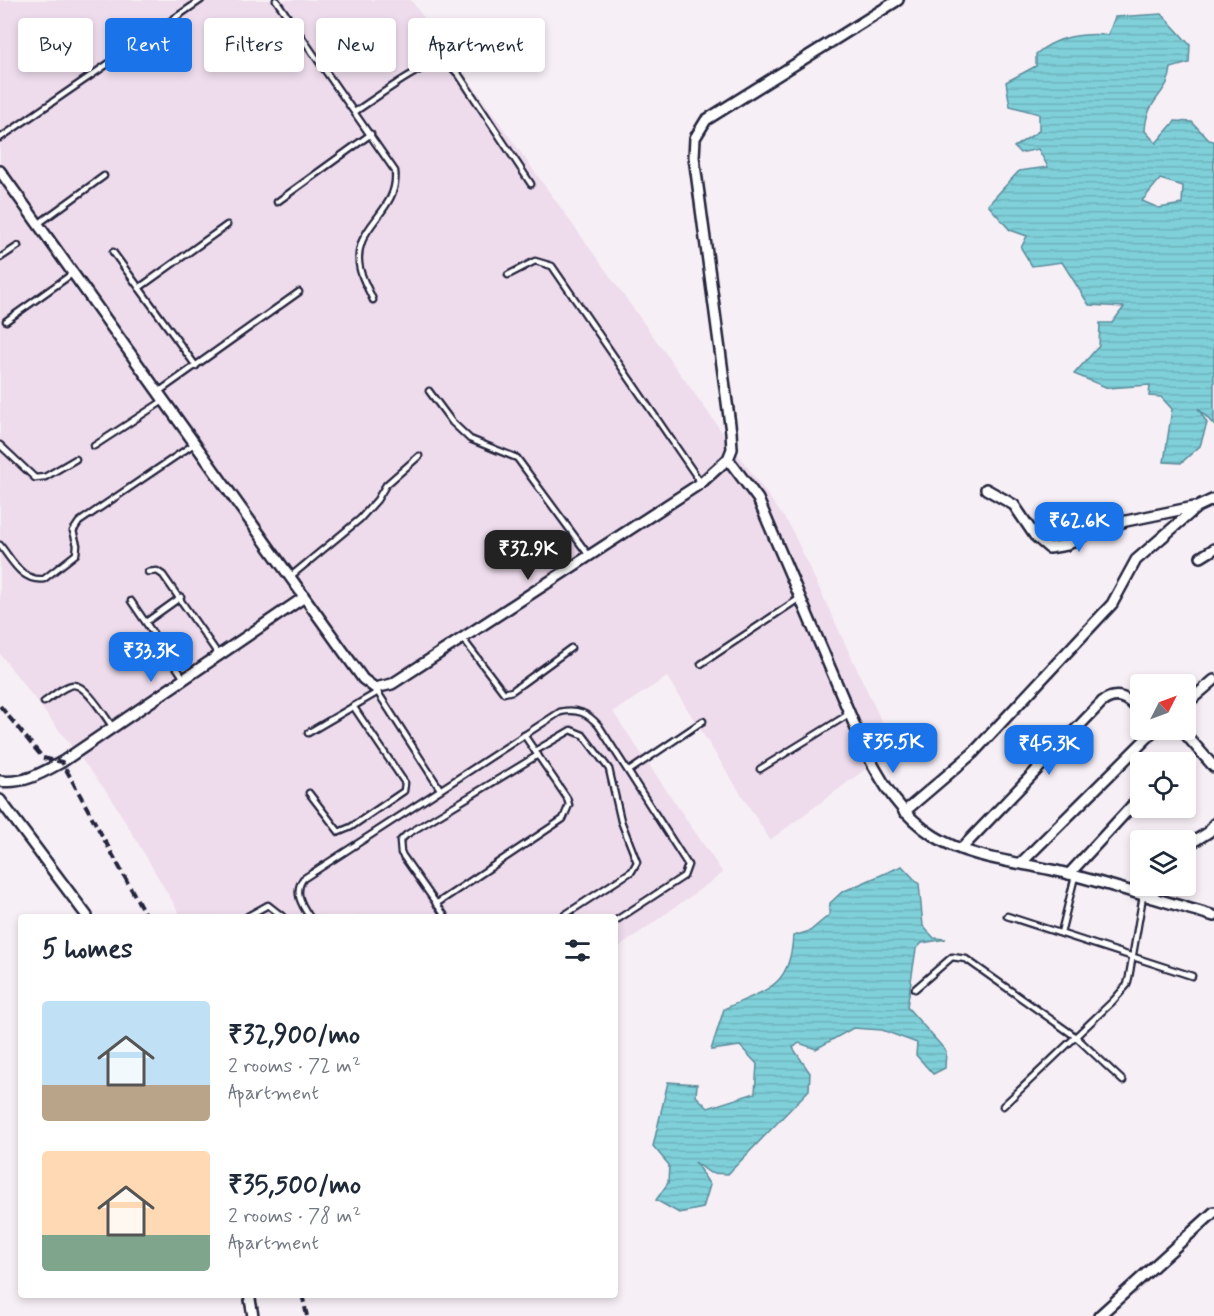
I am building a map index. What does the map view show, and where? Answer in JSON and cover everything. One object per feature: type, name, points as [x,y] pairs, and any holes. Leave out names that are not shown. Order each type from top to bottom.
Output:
[{"type":"street","points":[[0,171],[303,598],[363,679],[377,690],[392,684],[590,557],[701,483],[728,459],[732,449],[731,432],[694,158],[695,138],[706,120],[898,0]]},
{"type":"street","points":[[728,459],[758,499],[850,714],[885,788],[904,812],[934,837],[961,849],[1072,875],[1214,916]]},
{"type":"street","points":[[986,489],[1014,505],[1035,537],[1049,548],[1058,548],[1088,533],[1126,521],[1197,507],[1214,499]]},
{"type":"street","points":[[904,812],[973,753],[1112,604],[1136,560],[1197,507]]},
{"type":"street","points":[[1201,557],[1214,549]]},
{"type":"street","points":[[0,781],[12,783],[32,778],[62,762],[183,677],[303,598]]},
{"type":"street","points":[[1196,696],[1214,680]]},
{"type":"street","points":[[961,849],[1102,702],[1109,696],[1125,698],[1130,703]]},
{"type":"street","points":[[1021,863],[1144,740]]},
{"type":"street","points":[[1191,740],[1214,767]]},
{"type":"street","points":[[0,800],[86,914]]},
{"type":"street","points":[[1072,875],[1130,808]]},
{"type":"street","points":[[1196,840],[1209,832],[1214,824]]},
{"type":"street","points":[[1099,1316],[1214,1212]]},
{"type":"street","points":[[250,1298],[253,1316]]},
{"type":"lane","points":[[0,138],[201,0]]},
{"type":"lane","points":[[276,0],[356,111],[395,171],[397,185],[390,202],[360,242],[360,268],[373,300]]},
{"type":"lane","points":[[356,111],[426,66],[440,63],[450,66],[459,75],[531,184]]},
{"type":"lane","points":[[277,202],[371,134]]},
{"type":"lane","points":[[37,224],[104,177]]},
{"type":"lane","points":[[139,288],[227,225]]},
{"type":"lane","points":[[0,258],[18,246]]},
{"type":"lane","points":[[113,252],[196,366]]},
{"type":"lane","points":[[508,275],[535,261],[552,266],[701,483]]},
{"type":"lane","points":[[6,321],[72,274]]},
{"type":"lane","points":[[94,446],[160,397],[196,366],[299,292]]},
{"type":"lane","points":[[429,391],[461,432],[481,445],[517,458],[590,557]]},
{"type":"lane","points":[[0,545],[21,573],[29,578],[44,579],[76,554],[77,545],[73,531],[79,522],[194,444]]},
{"type":"lane","points":[[0,445],[35,478],[45,477],[76,459]]},
{"type":"lane","points":[[289,578],[360,519],[377,500],[386,485],[419,456]]},
{"type":"lane","points":[[148,572],[158,571],[181,597],[218,654]]},
{"type":"lane","points":[[146,622],[181,597]]},
{"type":"lane","points":[[700,663],[800,598]]},
{"type":"lane","points":[[130,601],[183,677]]},
{"type":"lane","points":[[463,639],[504,693],[512,691],[571,648]]},
{"type":"lane","points":[[44,702],[66,688],[79,686],[87,692],[112,726]]},
{"type":"lane","points":[[308,733],[377,690],[440,789]]},
{"type":"lane","points":[[309,793],[339,832],[351,827],[404,791],[405,783],[353,706]]},
{"type":"lane","points":[[308,914],[298,897],[299,885],[303,879],[560,712],[569,710],[583,712],[599,726],[688,865],[684,876],[618,919]]},
{"type":"lane","points":[[760,769],[850,714]]},
{"type":"lane","points":[[629,771],[703,721]]},
{"type":"lane","points":[[444,914],[401,853],[400,841],[571,730],[583,735],[611,775],[621,821],[637,862],[636,869],[566,914]]},
{"type":"lane","points":[[436,904],[563,819],[569,805],[567,798],[524,735]]},
{"type":"lane","points":[[1061,933],[1072,875]]},
{"type":"lane","points":[[1003,1106],[1127,985],[1147,897]]},
{"type":"lane","points":[[252,914],[268,905],[279,914]]},
{"type":"lane","points":[[1007,916],[1192,976]]},
{"type":"lane","points":[[915,989],[946,960],[958,956],[966,959],[1076,1037],[1123,1081]]},
{"type":"shaded area","points":[[0,0],[411,0],[424,18],[408,18],[408,72],[463,72],[790,526],[894,748],[770,840],[667,677],[613,712],[723,873],[618,948],[618,914],[180,914],[110,796],[0,654]]},
{"type":"water","points":[[1162,14],[1190,45],[1189,63],[1171,68],[1166,85],[1149,111],[1145,131],[1156,143],[1175,121],[1192,122],[1209,140],[1214,141],[1214,425],[1198,408],[1207,423],[1200,446],[1181,463],[1164,462],[1172,409],[1161,397],[1149,396],[1150,385],[1108,388],[1074,374],[1099,346],[1100,323],[1112,323],[1124,307],[1089,305],[1062,262],[1032,266],[1021,248],[1027,236],[1010,230],[988,205],[1019,171],[1048,167],[1038,149],[1020,153],[1014,147],[1039,131],[1039,114],[1010,106],[1006,82],[1036,66],[1036,54],[1052,43],[1079,35],[1108,35],[1115,17]],"holes":[[[1160,179],[1183,186],[1182,204],[1159,208],[1142,201]]]},
{"type":"water","points":[[902,866],[919,884],[923,926],[934,938],[946,939],[922,943],[916,949],[907,1007],[946,1051],[945,1068],[933,1074],[916,1055],[917,1043],[882,1030],[853,1028],[816,1049],[799,1043],[793,1048],[810,1073],[809,1090],[728,1174],[710,1173],[695,1162],[710,1185],[703,1208],[679,1213],[656,1200],[668,1183],[669,1165],[653,1146],[668,1082],[697,1084],[696,1096],[708,1108],[755,1093],[757,1064],[740,1046],[711,1050],[724,1009],[773,985],[787,967],[793,936],[810,931],[829,915],[830,903],[842,892]]},
{"type":"railway","points":[[0,706],[43,758],[62,762],[145,914]]},
{"type":"railway","points":[[303,1298],[307,1316]]}]
